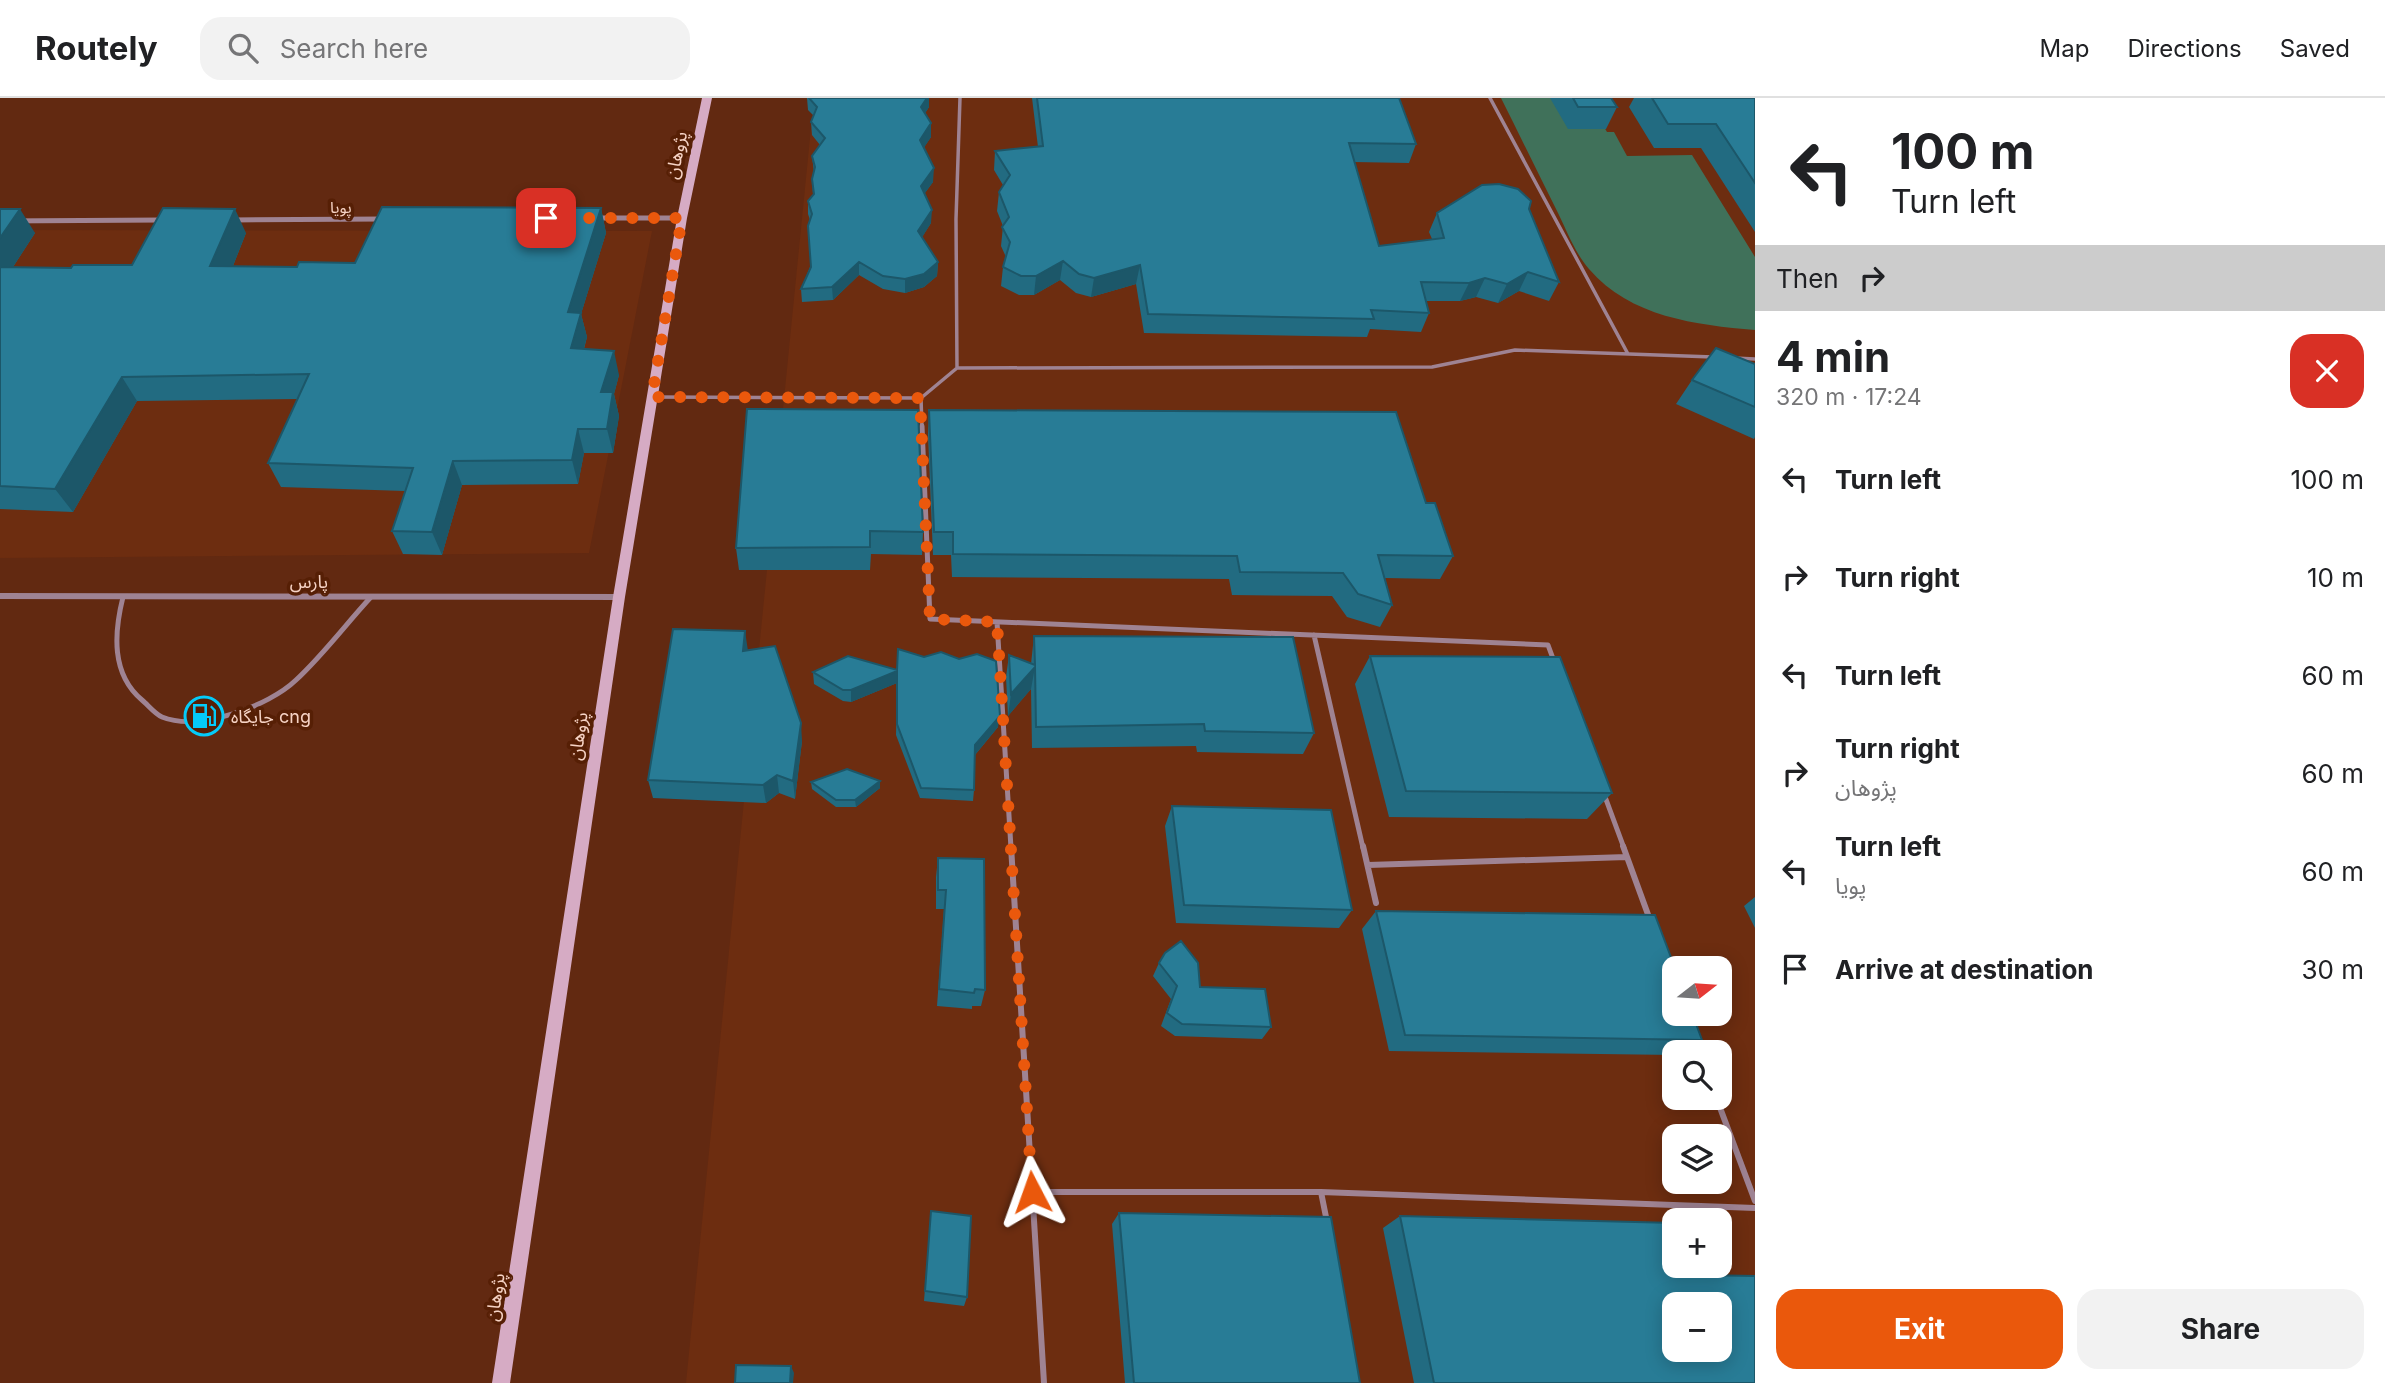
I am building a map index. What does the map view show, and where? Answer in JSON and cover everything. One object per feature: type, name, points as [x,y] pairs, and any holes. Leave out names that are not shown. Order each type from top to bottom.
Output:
[{"type":"main road","name":"پژوهان","points":[[501,1383],[619,597],[682,218],[708,98]]},
{"type":"street","points":[[585,218],[682,218]]},
{"type":"street","name":"پویا","points":[[223,220],[390,219]]},
{"type":"street","points":[[0,221],[167,220]]},
{"type":"street","name":"پارس","points":[[0,596],[619,597]]},
{"type":"lane","points":[[957,368],[956,219],[960,98]]},
{"type":"lane","points":[[1490,98],[1628,354]]},
{"type":"lane","points":[[652,397],[920,398],[957,368],[1432,367],[1515,350],[1716,358]]},
{"type":"lane","points":[[1729,358],[1755,359]]},
{"type":"lane","points":[[920,398],[930,619],[1548,645],[1558,670]]},
{"type":"lane","points":[[123,597],[116,624],[117,656],[129,689],[162,718],[196,721],[247,711],[295,682],[371,597]]},
{"type":"lane","points":[[997,622],[1044,1383]]},
{"type":"lane","points":[[1314,635],[1376,903]]},
{"type":"lane","points":[[1599,782],[1656,934]]},
{"type":"lane","points":[[1368,865],[1627,857]]},
{"type":"lane","points":[[1690,1026],[1695,1040]]},
{"type":"lane","points":[[1721,1110],[1755,1201]]},
{"type":"lane","points":[[1032,1192],[1321,1192],[1755,1208]]},
{"type":"lane","points":[[1321,1192],[1329,1233]]},
{"type":"shaded area","points":[[814,98],[1755,98],[1755,1383],[686,1383]]},
{"type":"shaded area","points":[[0,230],[652,231],[589,553],[0,558]]},
{"type":"green space","points":[[1501,98],[1587,98],[1607,132],[1614,132],[1627,156],[1692,155],[1755,257],[1755,330],[1665,316],[1624,298],[1605,285],[1575,249]]},
{"type":"building","points":[[809,98],[927,98],[921,107],[931,123],[920,140],[934,168],[921,186],[932,210],[918,231],[938,262],[924,274],[905,279],[883,276],[859,262],[832,287],[801,289],[811,267],[808,226],[812,214],[808,201],[814,194],[812,179],[815,167],[812,156],[825,138],[811,122],[817,107]]},
{"type":"building","points":[[1037,98],[1399,98],[1416,144],[1349,143],[1379,246],[1444,238],[1437,213],[1482,185],[1499,184],[1518,189],[1531,201],[1529,209],[1559,282],[1528,272],[1507,284],[1485,278],[1469,283],[1421,282],[1429,313],[1371,310],[1374,319],[1148,314],[1140,265],[1094,278],[1079,274],[1063,261],[1036,276],[1021,276],[1003,267],[1010,242],[1002,227],[1009,217],[999,192],[1010,175],[995,151],[1043,146]]},
{"type":"building","points":[[1573,98],[1611,98],[1617,107],[1578,107]]},
{"type":"building","points":[[1652,98],[1755,98],[1755,183],[1716,124],[1668,124]]},
{"type":"building","points":[[382,207],[601,208],[568,312],[581,313],[571,348],[614,351],[601,392],[613,392],[607,429],[578,429],[572,460],[453,461],[432,532],[392,531],[413,468],[268,463],[309,374],[122,377],[55,489],[0,486],[0,267],[132,265],[163,208],[235,209],[210,266],[297,267],[299,262],[355,263]]},
{"type":"building","points":[[0,209],[20,209],[0,238]]},
{"type":"building","points":[[1716,348],[1755,364],[1755,407],[1692,380]]},
{"type":"building","points":[[747,409],[918,410],[923,532],[870,531],[870,547],[736,548]]},
{"type":"building","points":[[929,410],[1396,412],[1426,503],[1435,503],[1453,556],[1378,555],[1392,605],[1358,594],[1343,573],[1240,572],[1237,556],[953,554],[953,532],[934,532]]},
{"type":"building","points":[[673,629],[745,631],[743,651],[775,646],[801,723],[793,781],[777,775],[763,785],[648,780]]},
{"type":"building","points":[[1034,636],[1293,637],[1314,733],[1205,731],[1204,724],[1036,727],[1035,667],[1011,694],[1009,655],[1035,665]]},
{"type":"building","points":[[898,649],[924,657],[941,652],[959,659],[977,654],[996,661],[1000,716],[975,745],[974,790],[921,788],[897,724],[897,671],[851,690],[843,690],[813,672],[848,656],[897,670]]},
{"type":"building","points":[[1370,656],[1560,657],[1612,793],[1406,791]]},
{"type":"building","points":[[847,769],[880,781],[855,800],[836,800],[811,782]]},
{"type":"building","points":[[1172,806],[1331,810],[1352,910],[1184,905]]},
{"type":"building","points":[[938,858],[984,859],[985,990],[975,989],[974,993],[939,989],[946,890],[938,890]]},
{"type":"building","points":[[1376,911],[1655,915],[1670,956],[1662,956],[1662,1026],[1697,1026],[1702,1040],[1405,1035]]},
{"type":"building","points":[[1181,941],[1198,963],[1200,987],[1265,989],[1271,1027],[1182,1024],[1167,1013],[1177,986],[1159,963],[1165,953]]},
{"type":"building","points":[[931,1211],[971,1216],[967,1297],[925,1291]]},
{"type":"building","points":[[1119,1213],[1331,1217],[1360,1383],[1134,1383]]},
{"type":"building","points":[[1400,1216],[1662,1223],[1662,1278],[1755,1276],[1755,1383],[1434,1383]]},
{"type":"building","points":[[736,1365],[791,1366],[790,1383],[735,1383]]},
{"type":"place","name":"جایگاه cng","points":[[204,716]]},
{"type":"route","points":[[546,218],[682,218],[652,397],[920,398],[930,619],[997,622],[1032,1192]]}]
